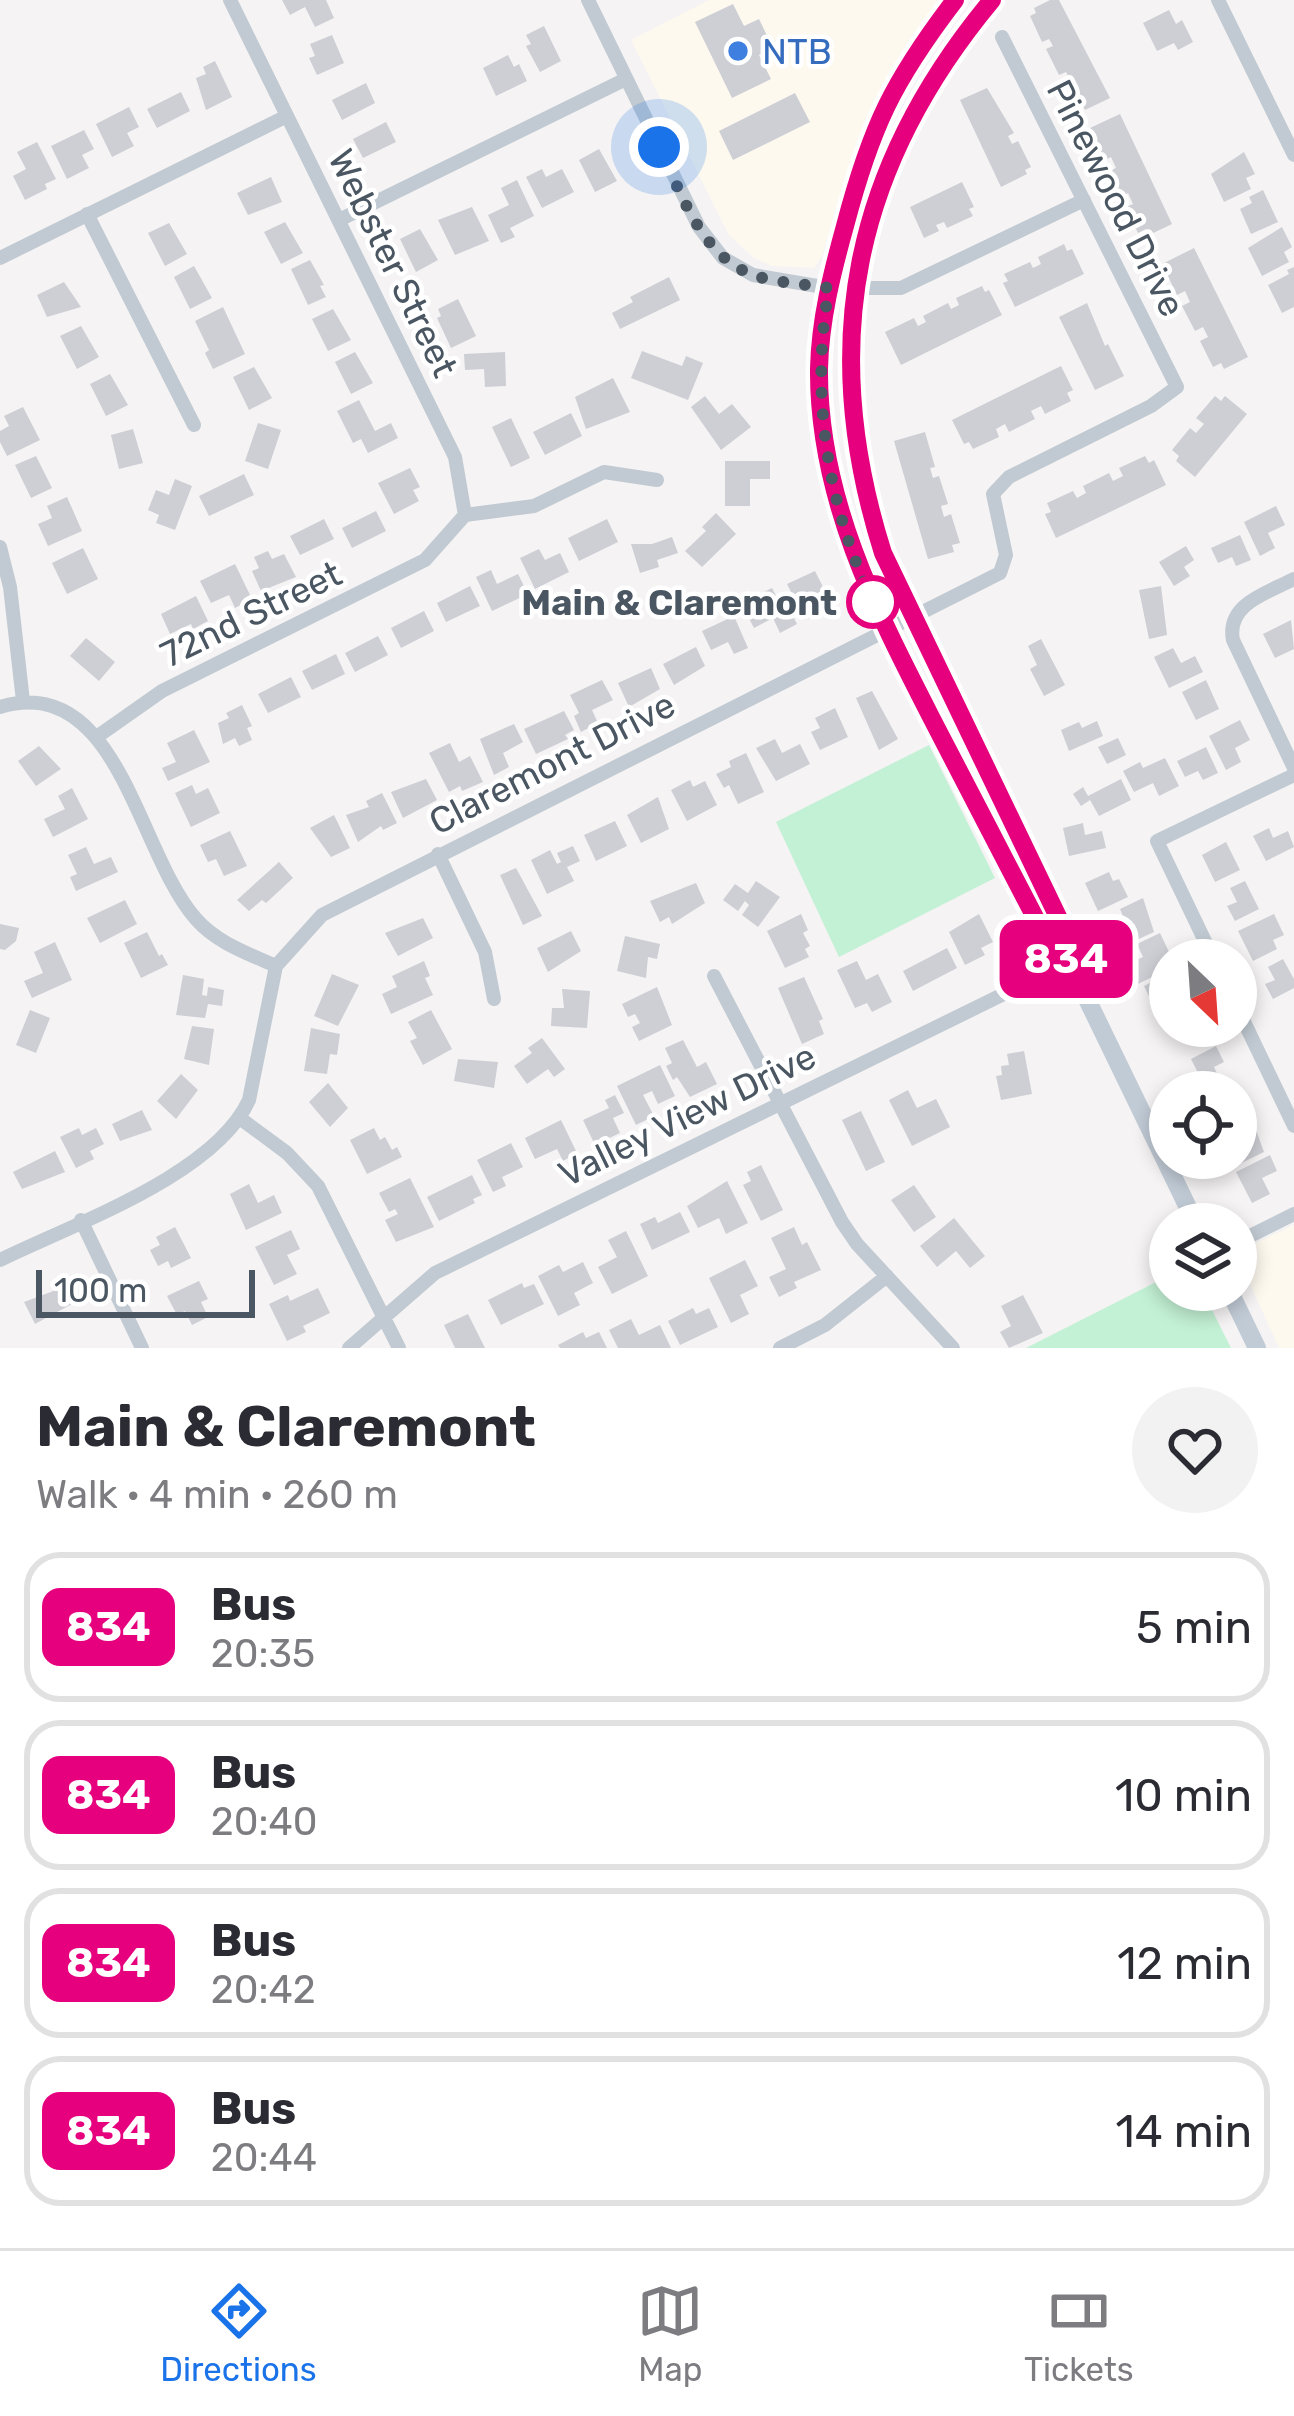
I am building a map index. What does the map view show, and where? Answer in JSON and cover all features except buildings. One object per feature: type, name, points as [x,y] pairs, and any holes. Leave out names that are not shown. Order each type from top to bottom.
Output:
[{"type":"main road","points":[[955,0],[911,58],[873,130],[829,288],[819,370],[825,441],[853,554],[885,628],[1041,929],[1069,962]]},
{"type":"main road","points":[[992,0],[941,64],[890,159],[873,206],[854,287],[849,368],[854,439],[883,553],[1059,919],[1069,962],[1186,1203]]},
{"type":"main road","points":[[1239,1311],[1258,1348]]},
{"type":"street","name":"Webster Street","points":[[230,0],[455,457],[465,515]]},
{"type":"street","points":[[588,0],[699,227],[723,258],[753,275],[829,288],[901,288],[1084,200]]},
{"type":"street","points":[[1218,0],[1294,155]]},
{"type":"street","name":"Pinewood Drive","points":[[1002,37],[1177,387]]},
{"type":"street","points":[[339,220],[626,79]]},
{"type":"street","points":[[0,258],[287,116]]},
{"type":"street","points":[[87,214],[194,425]]},
{"type":"street","name":"Claremont Drive","points":[[276,966],[322,915],[1000,573],[1006,555],[993,494],[1009,477],[1151,406],[1177,387]]},
{"type":"street","points":[[465,515],[534,506],[604,472],[657,480]]},
{"type":"street","name":"72nd Street","points":[[98,736],[162,691],[417,565],[435,552],[465,515]]},
{"type":"street","points":[[0,547],[10,587],[23,701]]},
{"type":"street","points":[[1204,939],[1157,841],[1294,771],[1230,626],[1239,610],[1294,579]]},
{"type":"street","points":[[0,707],[38,701],[67,710],[98,736],[183,903],[213,935],[276,966],[260,1061],[241,1119],[212,1149],[174,1175],[0,1260]]},
{"type":"street","points":[[438,854],[485,952],[494,999]]},
{"type":"street","name":"Valley View Drive","points":[[349,1348],[435,1274],[1069,962]]},
{"type":"street","points":[[714,976],[842,1222],[952,1348]]},
{"type":"street","points":[[1256,1047],[1294,1126]]},
{"type":"street","points":[[241,1119],[310,1175],[399,1348]]},
{"type":"street","points":[[1257,1232],[1294,1214]]},
{"type":"street","points":[[81,1220],[142,1348]]},
{"type":"street","points":[[780,1348],[825,1325],[887,1276]]},
{"type":"shaded area","points":[[709,0],[944,0],[893,73],[856,143],[822,256],[814,268],[772,266],[754,258],[729,235],[631,40]]},
{"type":"shaded area","points":[[1294,1225],[1294,1348],[1279,1348],[1257,1299],[1257,1243]]},
{"type":"green space","points":[[929,745],[995,878],[839,957],[776,822]]},
{"type":"green space","points":[[1149,1286],[1149,1311],[1212,1311],[1231,1348],[1026,1348]]},
{"type":"bus line","name":"834","points":[[955,0],[891,91],[856,183],[823,323],[819,370],[825,441],[836,500],[870,596],[1041,929],[1069,962],[1059,919],[883,553],[854,439],[850,321],[873,206],[890,159],[941,64],[992,0]]},
{"type":"place","name":"NTB","points":[[738,51]]},
{"type":"place","name":"Main & Claremont","points":[[873,602]]},
{"type":"route","points":[[659,147],[699,227],[723,258],[753,275],[829,288],[819,370],[825,441],[836,500],[873,602]]}]
